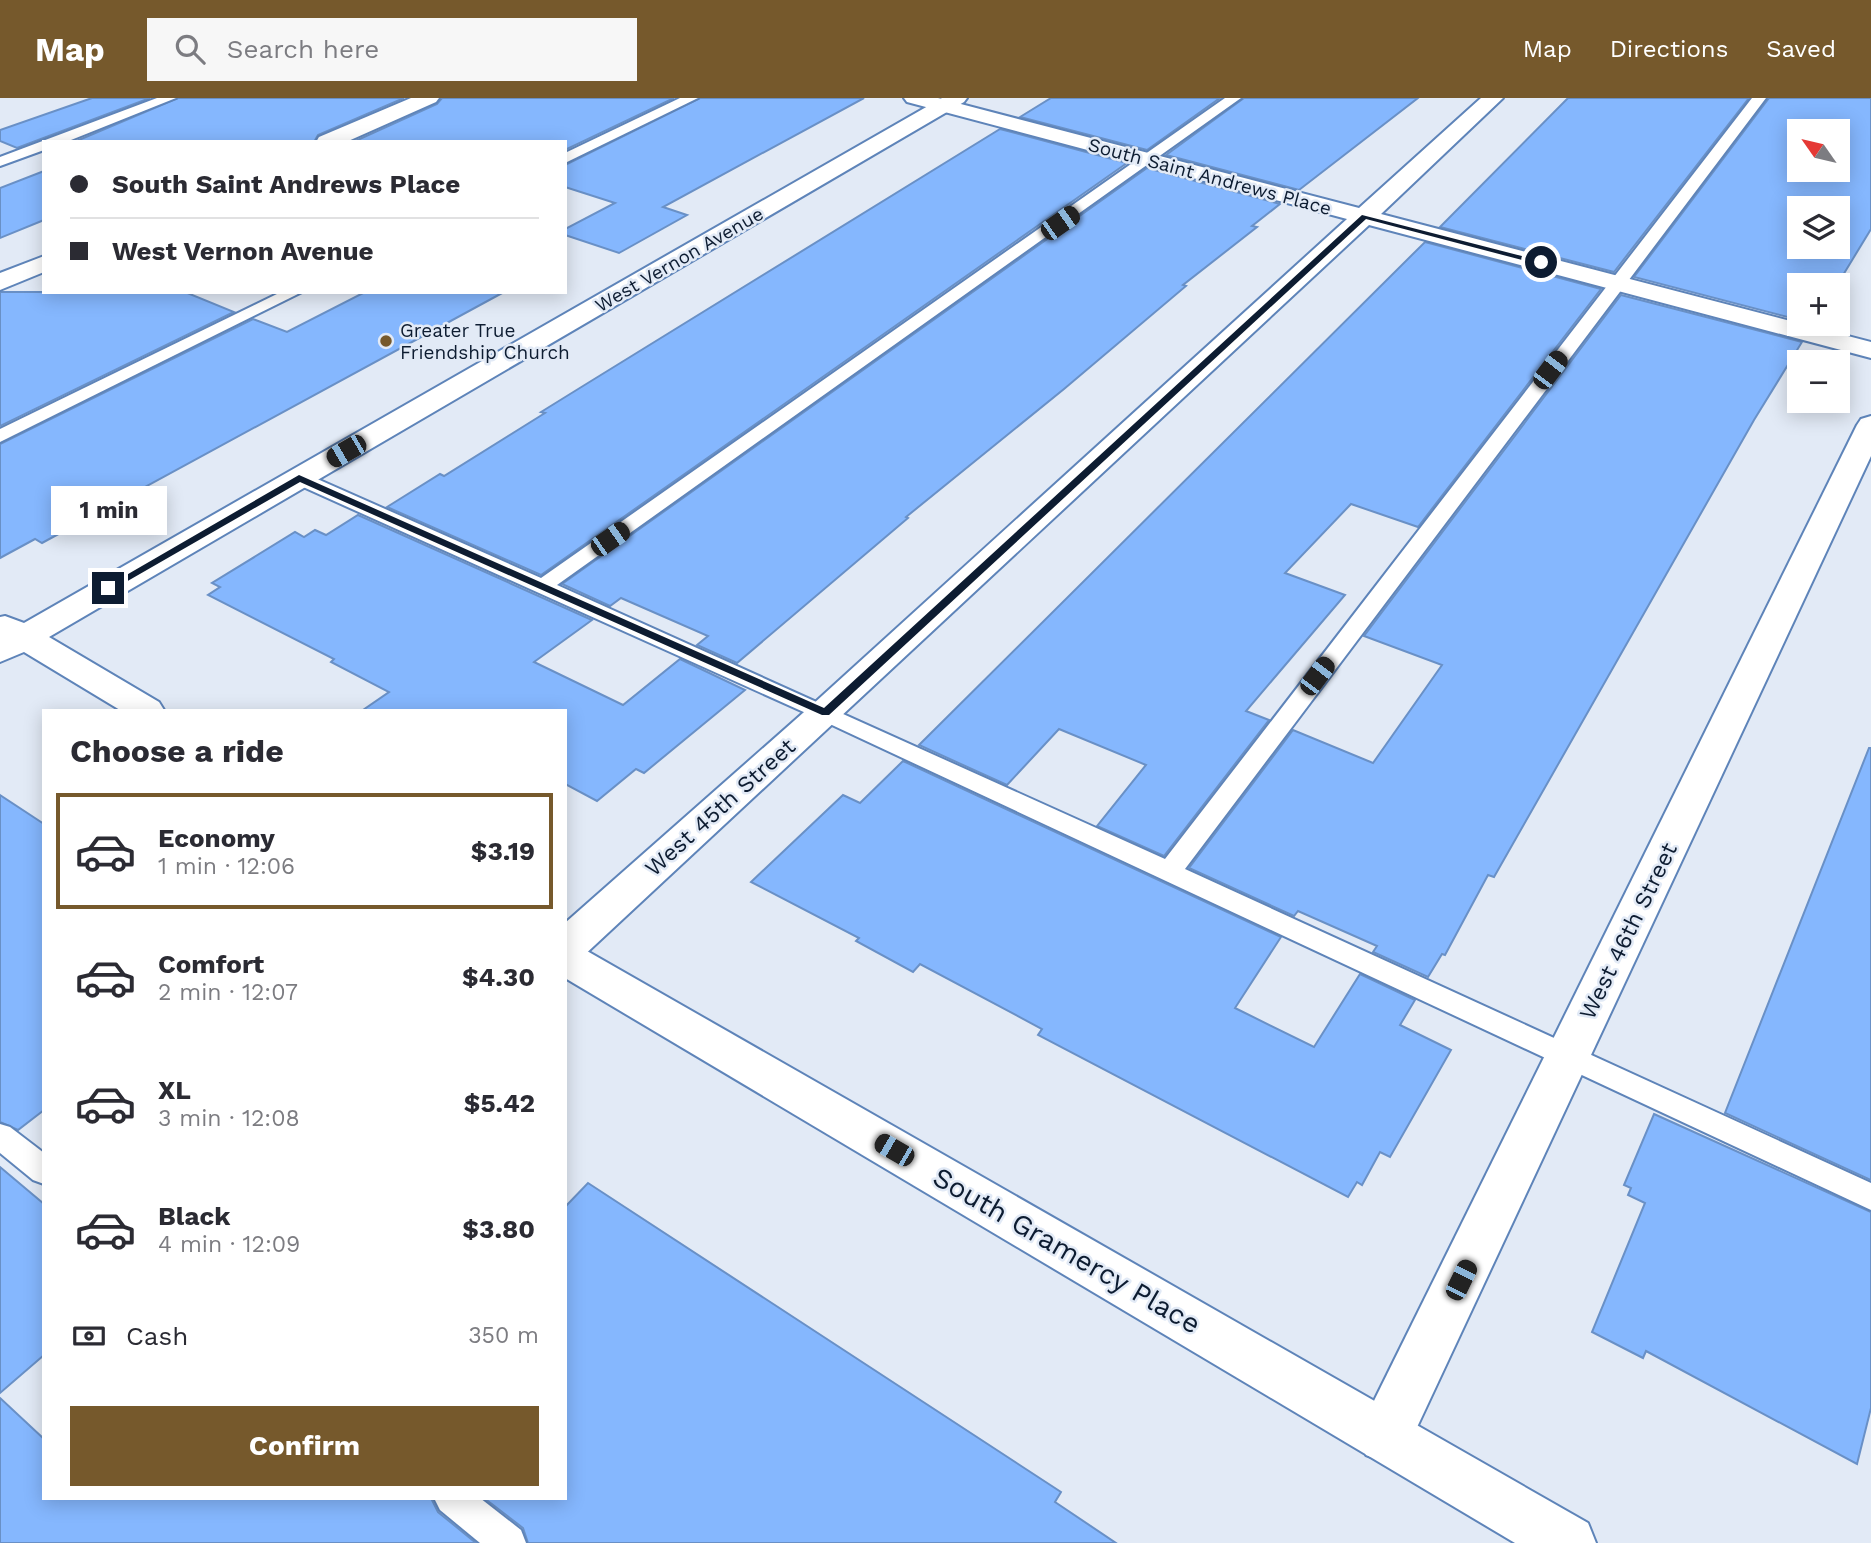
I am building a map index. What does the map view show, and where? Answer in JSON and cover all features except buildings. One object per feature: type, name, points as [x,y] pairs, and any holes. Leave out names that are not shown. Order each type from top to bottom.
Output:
[{"type":"street","points":[[332,140],[429,98]]},
{"type":"street","name":"South Saint Andrews Place","points":[[914,98],[951,102],[1150,160],[1871,349]]},
{"type":"street","name":"West 45th Street","points":[[567,946],[825,713],[1493,98]]},
{"type":"street","name":"West Vernon Avenue","points":[[8,637],[299,478],[951,102]]},
{"type":"street","points":[[0,282],[42,264]]},
{"type":"street","name":"West 46th Street","points":[[1385,1436],[1871,425]]},
{"type":"street","points":[[8,637],[144,709]]},
{"type":"street","name":"South Gramercy Place","points":[[567,959],[1568,1543]]},
{"type":"lane","points":[[58,140],[169,98]]},
{"type":"lane","points":[[567,158],[691,98]]},
{"type":"lane","points":[[542,586],[1150,160],[1234,98]]},
{"type":"lane","points":[[1168,873],[1616,282],[1759,98]]},
{"type":"lane","points":[[0,162],[42,146]]},
{"type":"lane","points":[[0,436],[290,294]]},
{"type":"lane","points":[[299,478],[825,713],[1871,1197]]},
{"type":"lane","points":[[0,1136],[42,1169]]},
{"type":"lane","points":[[454,1500],[508,1543]]},
{"type":"place","name":"Greater True Friendship Church","points":[[386,341]]},
{"type":"route","points":[[108,588],[299,478],[825,713],[1365,217],[1541,262]]}]
